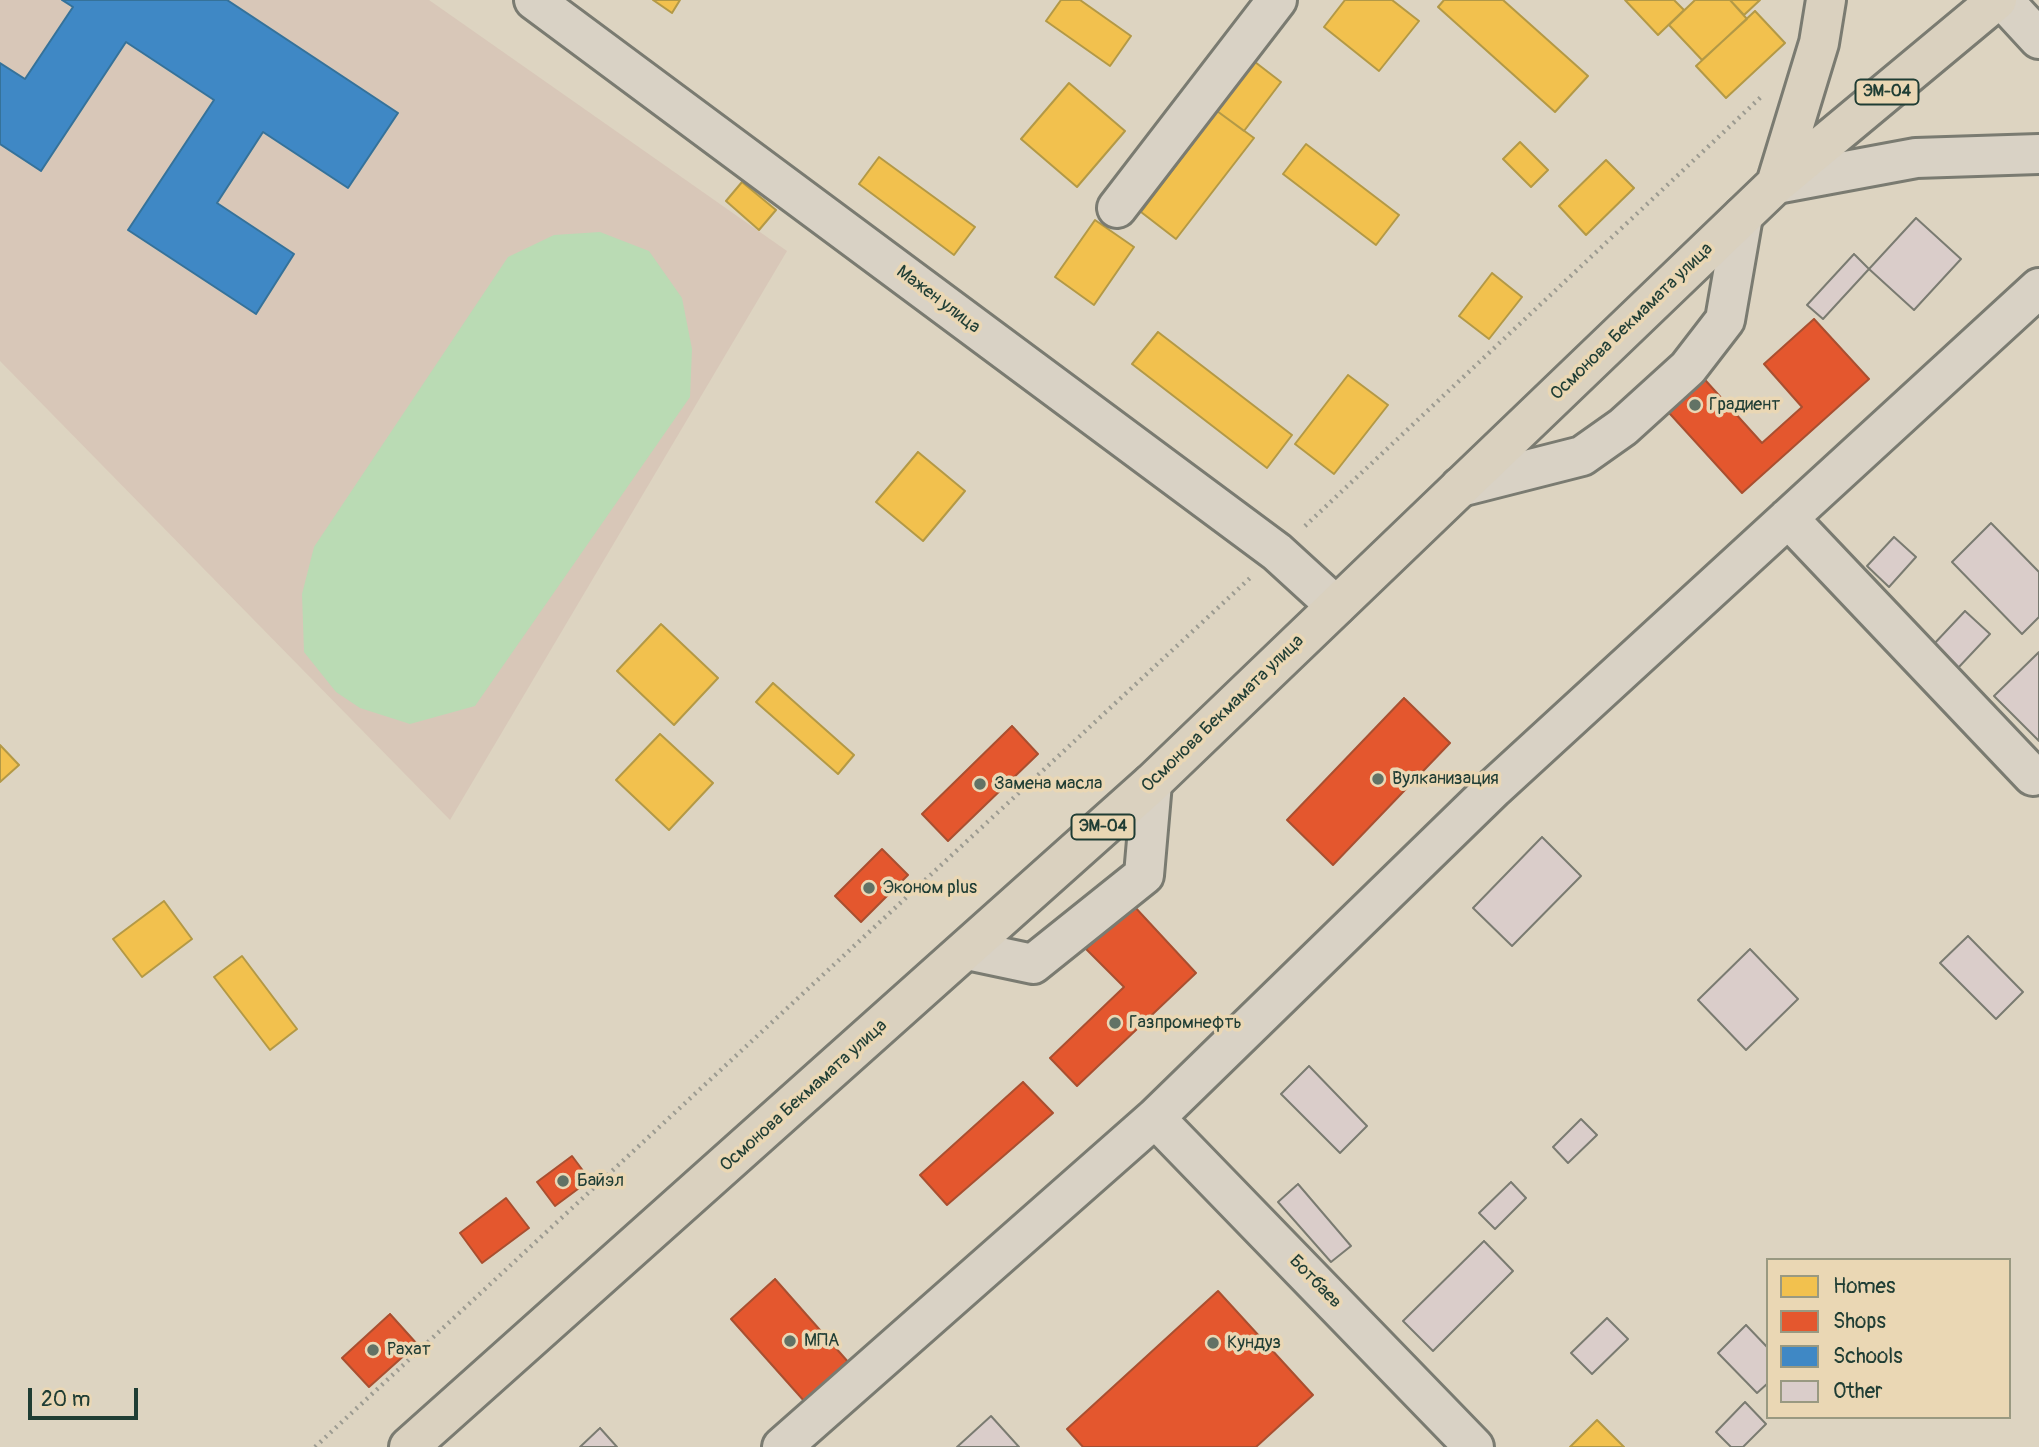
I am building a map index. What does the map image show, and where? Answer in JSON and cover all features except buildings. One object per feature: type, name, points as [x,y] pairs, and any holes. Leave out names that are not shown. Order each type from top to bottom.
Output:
[{"type":"highway","points":[[1776,184],[1819,43],[1826,0]]},
{"type":"highway","name":"Осмонова Бекмамата улица","points":[[409,1447],[1152,783],[1776,184],[1997,0]]},
{"type":"street","name":"Мажен улица","points":[[534,0],[1277,552],[1336,606]]},
{"type":"street","points":[[1117,208],[1277,0]]},
{"type":"street","points":[[2003,0],[2039,39]]},
{"type":"street","points":[[1776,184],[1916,158],[2039,154]]},
{"type":"street","points":[[1460,487],[1582,456],[1623,427],[1688,368],[1725,320],[1743,216]]},
{"type":"street","points":[[782,1447],[1155,1118],[1494,789],[2039,288]]},
{"type":"street","points":[[1788,518],[2033,776]]},
{"type":"street","points":[[967,950],[1033,964],[1144,875],[1152,783]]},
{"type":"street","name":"Ботбаев","points":[[1155,1118],[1474,1447]]},
{"type":"path","points":[[315,1447],[1769,90]]},
{"type":"shaded area","points":[[0,0],[429,0],[787,251],[450,820],[0,361]]},
{"type":"green space","points":[[600,232],[649,251],[682,298],[692,349],[690,397],[475,706],[410,724],[360,708],[336,692],[304,652],[302,594],[314,547],[508,257],[554,235]]},
{"type":"place","name":"Градиент","points":[[1695,405]]},
{"type":"place","name":"Вулканизация","points":[[1378,779]]},
{"type":"place","name":"Замена масла","points":[[980,784]]},
{"type":"place","name":"Эконом plus","points":[[869,888]]},
{"type":"place","name":"Газпромнефть","points":[[1115,1023]]},
{"type":"place","name":"Байэл","points":[[563,1181]]},
{"type":"place","name":"МПА","points":[[790,1341]]},
{"type":"place","name":"Кундуз","points":[[1213,1343]]},
{"type":"place","name":"Рахат","points":[[373,1350]]}]
